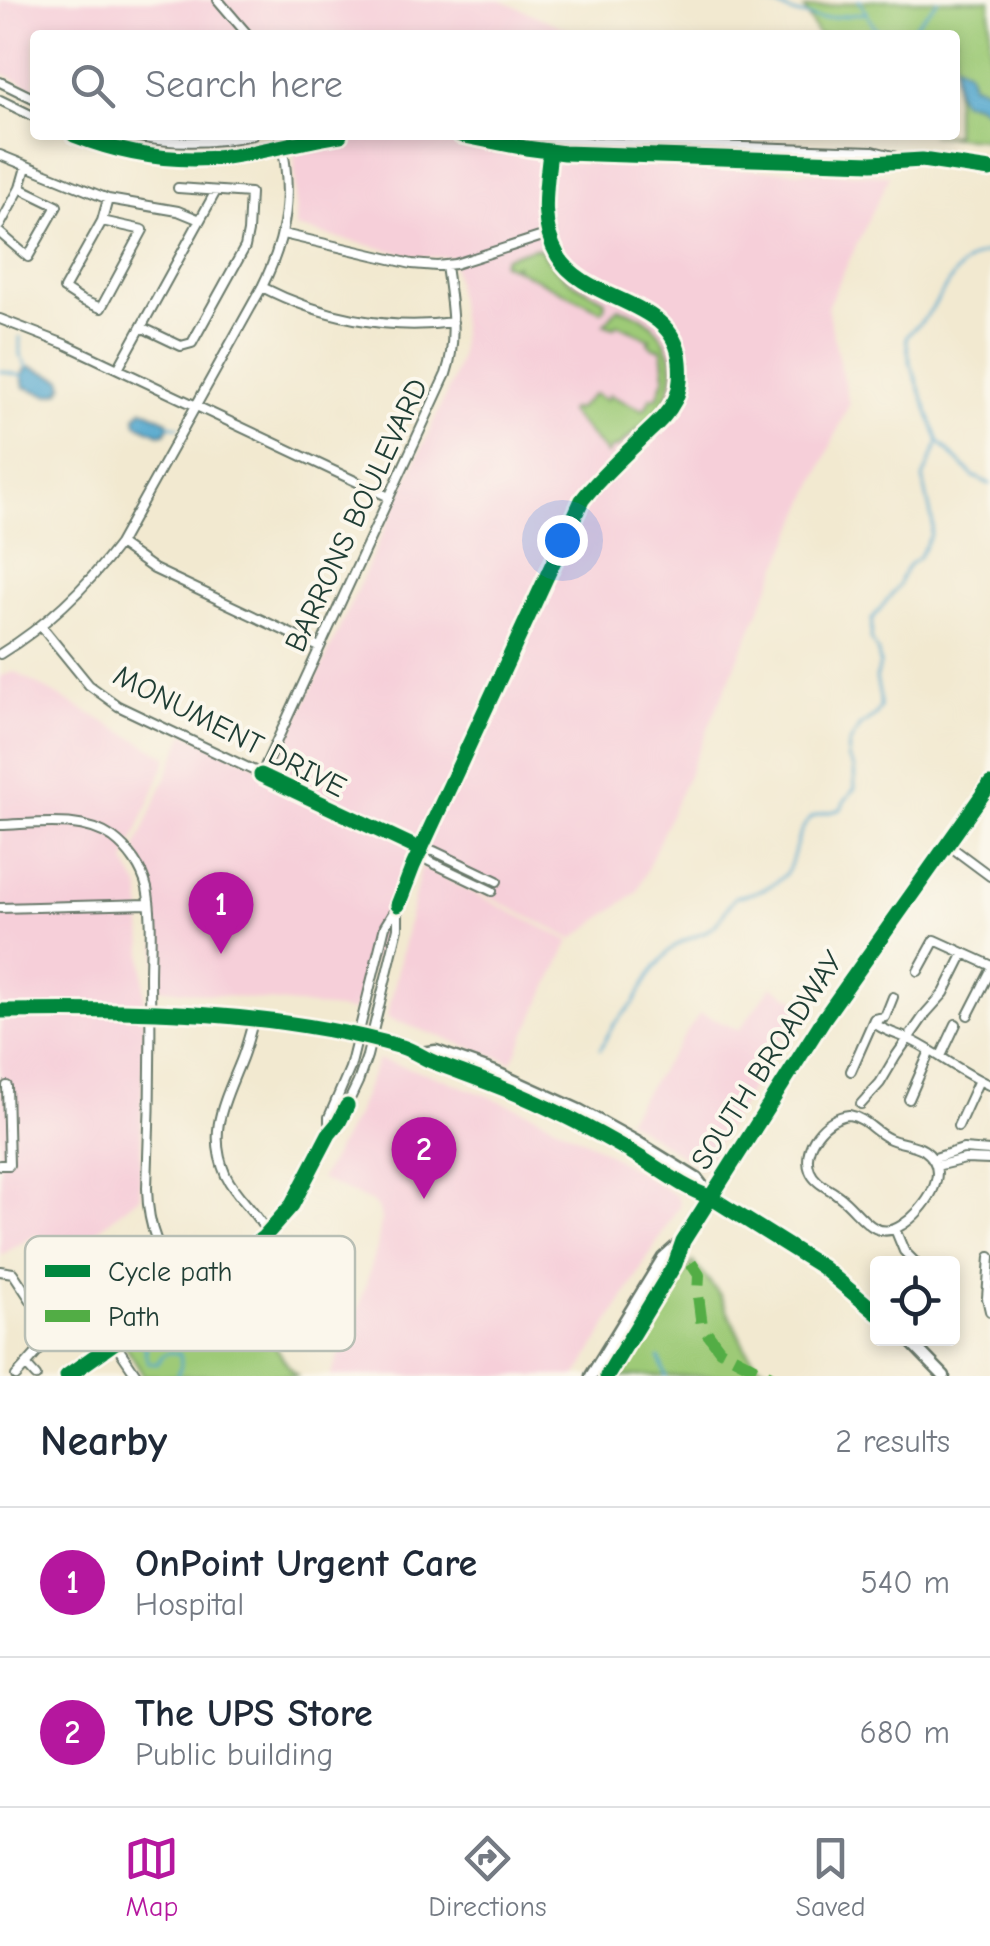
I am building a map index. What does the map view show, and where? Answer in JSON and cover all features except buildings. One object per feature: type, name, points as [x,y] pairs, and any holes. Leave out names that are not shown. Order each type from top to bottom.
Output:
[{"type":"main road","name":"SOUTH BROADWAY","points":[[591,1376],[663,1258],[682,1240],[825,1017],[990,784]]},
{"type":"main road","points":[[0,1011],[150,1010],[254,1018],[420,1053],[430,1061],[563,1115],[692,1190],[710,1196],[822,1267],[870,1307]]},
{"type":"main road","name":"SOUTH BROADWAY","points":[[607,1376],[676,1264],[682,1240]]},
{"type":"main road","points":[[915,1346],[944,1376]]},
{"type":"street","points":[[218,0],[244,30]]},
{"type":"street","points":[[0,82],[30,97]]},
{"type":"street","points":[[0,100],[30,115]]},
{"type":"street","points":[[0,654],[41,626],[82,589],[119,544],[262,287],[283,234],[288,192],[281,140],[229,156],[186,158],[130,152],[90,140]]},
{"type":"street","points":[[169,140],[227,140]]},
{"type":"street","points":[[486,140],[550,152],[872,163],[906,159]]},
{"type":"street","points":[[328,1134],[329,1117],[358,1037],[385,926],[582,500],[668,413],[678,396],[680,353],[672,335],[644,311],[587,284],[558,256],[548,234],[544,202],[552,140]]},
{"type":"street","points":[[577,140],[873,151],[990,170]]},
{"type":"street","points":[[745,159],[752,152],[794,153],[799,149]]},
{"type":"street","points":[[0,155],[108,199],[178,211],[200,220]]},
{"type":"street","points":[[0,225],[20,188],[26,167]]},
{"type":"street","points":[[0,233],[28,256],[57,206],[20,188]]},
{"type":"street","points":[[141,327],[181,346],[192,343],[244,247],[248,232],[250,193],[178,188]]},
{"type":"street","points":[[118,369],[216,191]]},
{"type":"street","points":[[102,220],[143,230],[100,308],[64,289],[102,220],[108,199]]},
{"type":"street","points":[[283,234],[412,264],[446,266],[548,234]]},
{"type":"street","name":"BARRONS BOULEVARD","points":[[261,775],[448,368],[453,322],[446,266]]},
{"type":"street","points":[[262,287],[298,304],[374,322],[423,326],[453,322]]},
{"type":"street","points":[[0,320],[46,336],[389,497]]},
{"type":"street","points":[[119,544],[170,577],[319,647]]},
{"type":"street","name":"MONUMENT DRIVE","points":[[41,626],[80,674],[110,701],[136,716],[421,850],[434,851],[497,880]]},
{"type":"street","points":[[0,826],[71,825],[101,832],[115,840],[136,863],[146,886],[150,1010],[148,1188],[154,1236]]},
{"type":"street","points":[[947,844],[990,876]]},
{"type":"street","name":"MONUMENT DRIVE","points":[[421,850],[429,861],[492,891]]},
{"type":"street","points":[[0,908],[148,904]]},
{"type":"street","points":[[264,1236],[292,1205],[358,1082],[398,928],[398,905]]},
{"type":"street","points":[[918,971],[934,940],[989,965],[968,1015]]},
{"type":"street","points":[[861,1104],[880,1084],[926,1013],[944,994],[964,954]]},
{"type":"street","points":[[851,1071],[893,997]]},
{"type":"street","points":[[254,1018],[242,1060],[222,1102],[219,1146],[228,1180],[268,1233]]},
{"type":"street","points":[[879,1018],[877,1025],[888,1033],[909,1038],[989,1085]]},
{"type":"street","points":[[941,1056],[956,1024]]},
{"type":"street","points":[[909,1099],[930,1051]]},
{"type":"street","points":[[958,1126],[979,1080]]},
{"type":"street","points":[[5,1165],[7,1086]]},
{"type":"street","points":[[848,1115],[864,1120],[891,1140],[923,1149],[934,1162],[937,1178],[924,1207],[895,1229],[882,1230],[867,1225],[841,1196],[816,1180],[810,1170],[810,1149],[829,1121],[848,1115]]},
{"type":"street","points":[[934,1162],[962,1148],[990,1150]]},
{"type":"street","points":[[934,1162],[990,1160]]},
{"type":"street","points":[[895,1229],[910,1256]]},
{"type":"street","points":[[990,1258],[990,1311]]},
{"type":"street","points":[[0,1271],[13,1273],[25,1291]]},
{"type":"street","points":[[16,1376],[38,1351]]},
{"type":"street","points":[[67,1376],[102,1351]]},
{"type":"street","points":[[120,1351],[137,1376]]},
{"type":"street","points":[[26,1365],[36,1376]]},
{"type":"shaded area","points":[[0,0],[501,0],[569,30],[30,30],[30,87],[0,72]]},
{"type":"shaded area","points":[[292,140],[571,140],[562,162],[890,175],[827,307],[849,404],[637,892],[573,939],[412,859],[354,1011],[158,988],[156,906],[136,847],[185,733],[274,772],[460,356],[461,325],[452,257],[419,257],[296,228]]},
{"type":"shaded area","points":[[15,672],[168,757],[125,862],[141,890],[144,989],[140,1196],[91,1236],[25,1236],[25,1241],[0,1256],[0,676]]},
{"type":"shaded area","points":[[421,867],[570,941],[512,1062],[387,1018]]},
{"type":"shaded area","points":[[772,986],[803,1004],[702,1169],[626,1119],[700,1013],[739,1030]]},
{"type":"shaded area","points":[[378,1059],[436,1076],[534,1114],[596,1146],[677,1196],[680,1204],[577,1376],[330,1376],[340,1351],[355,1351],[355,1316],[377,1247],[381,1221],[372,1202],[320,1179],[356,1115]]},
{"type":"green space","points":[[871,0],[990,0],[990,140],[960,138],[960,30],[815,30],[804,9]]},
{"type":"green space","points":[[540,249],[569,280],[605,300],[604,309],[514,268],[517,264],[511,267],[502,263],[505,257]]},
{"type":"green space","points":[[618,308],[633,312],[657,331],[671,358],[672,373],[670,388],[659,409],[607,454],[569,412],[571,409],[576,410],[594,394],[606,400],[609,395],[645,409],[651,397],[657,398],[665,376],[662,349],[654,348],[648,343],[650,339],[618,324],[604,324]]},
{"type":"green space","points":[[693,1262],[720,1295],[746,1350],[757,1363],[779,1376],[620,1376],[666,1298]]},
{"type":"green space","points":[[128,1351],[278,1351],[297,1376],[144,1376]]},
{"type":"water","points":[[960,66],[968,71],[972,84],[990,90],[990,118],[979,105],[962,102]]},
{"type":"water","points":[[31,367],[62,379],[60,392],[49,395],[24,387],[22,376]]},
{"type":"water","points":[[143,409],[168,421],[165,433],[137,424],[136,416]]},
{"type":"waterway","points":[[745,0],[767,5]]},
{"type":"waterway","points":[[859,0],[878,30]]},
{"type":"waterway","points":[[911,30],[938,0]]},
{"type":"waterway","points":[[767,3],[821,19],[866,13]]},
{"type":"waterway","points":[[600,1049],[669,951],[716,924],[735,897],[780,880],[789,868],[806,823],[814,816],[841,809],[855,788],[849,745],[859,727],[880,708],[876,678],[880,664],[871,639],[872,619],[899,585],[909,565],[919,557],[933,524],[923,478],[939,442],[910,362],[906,338],[959,269],[978,255],[990,252]]},
{"type":"waterway","points":[[20,337],[20,355],[28,368]]},
{"type":"waterway","points":[[0,371],[22,376]]},
{"type":"waterway","points":[[169,425],[179,427]]},
{"type":"waterway","points":[[941,444],[973,476],[990,484]]},
{"type":"waterway","points":[[146,1351],[149,1363],[157,1364],[170,1352],[180,1354],[178,1376]]},
{"type":"waterway","points":[[659,1358],[666,1376]]},
{"type":"marked path","points":[[691,1263],[699,1275],[702,1326],[720,1350],[771,1376]]},
{"type":"cycle path","points":[[89,140],[129,152],[187,159],[226,157],[314,140]]},
{"type":"cycle path","points":[[485,140],[564,153],[872,163],[922,160],[990,170]]},
{"type":"cycle path","points":[[398,905],[582,500],[664,416],[679,386],[680,362],[674,341],[663,325],[588,284],[558,256],[546,218],[550,152]]},
{"type":"cycle path","points":[[261,775],[421,850]]},
{"type":"cycle path","points":[[607,1376],[675,1264],[683,1241],[825,1017],[990,784]]},
{"type":"cycle path","points":[[0,1011],[202,1014],[303,1025],[402,1047],[536,1102],[617,1144],[822,1267],[870,1307]]},
{"type":"cycle path","points":[[265,1236],[292,1205],[347,1106]]},
{"type":"cycle path","points":[[67,1376],[103,1351]]},
{"type":"place","name":"OnPoint Urgent Care","points":[[221,954]]},
{"type":"place","name":"The UPS Store","points":[[424,1199]]}]
